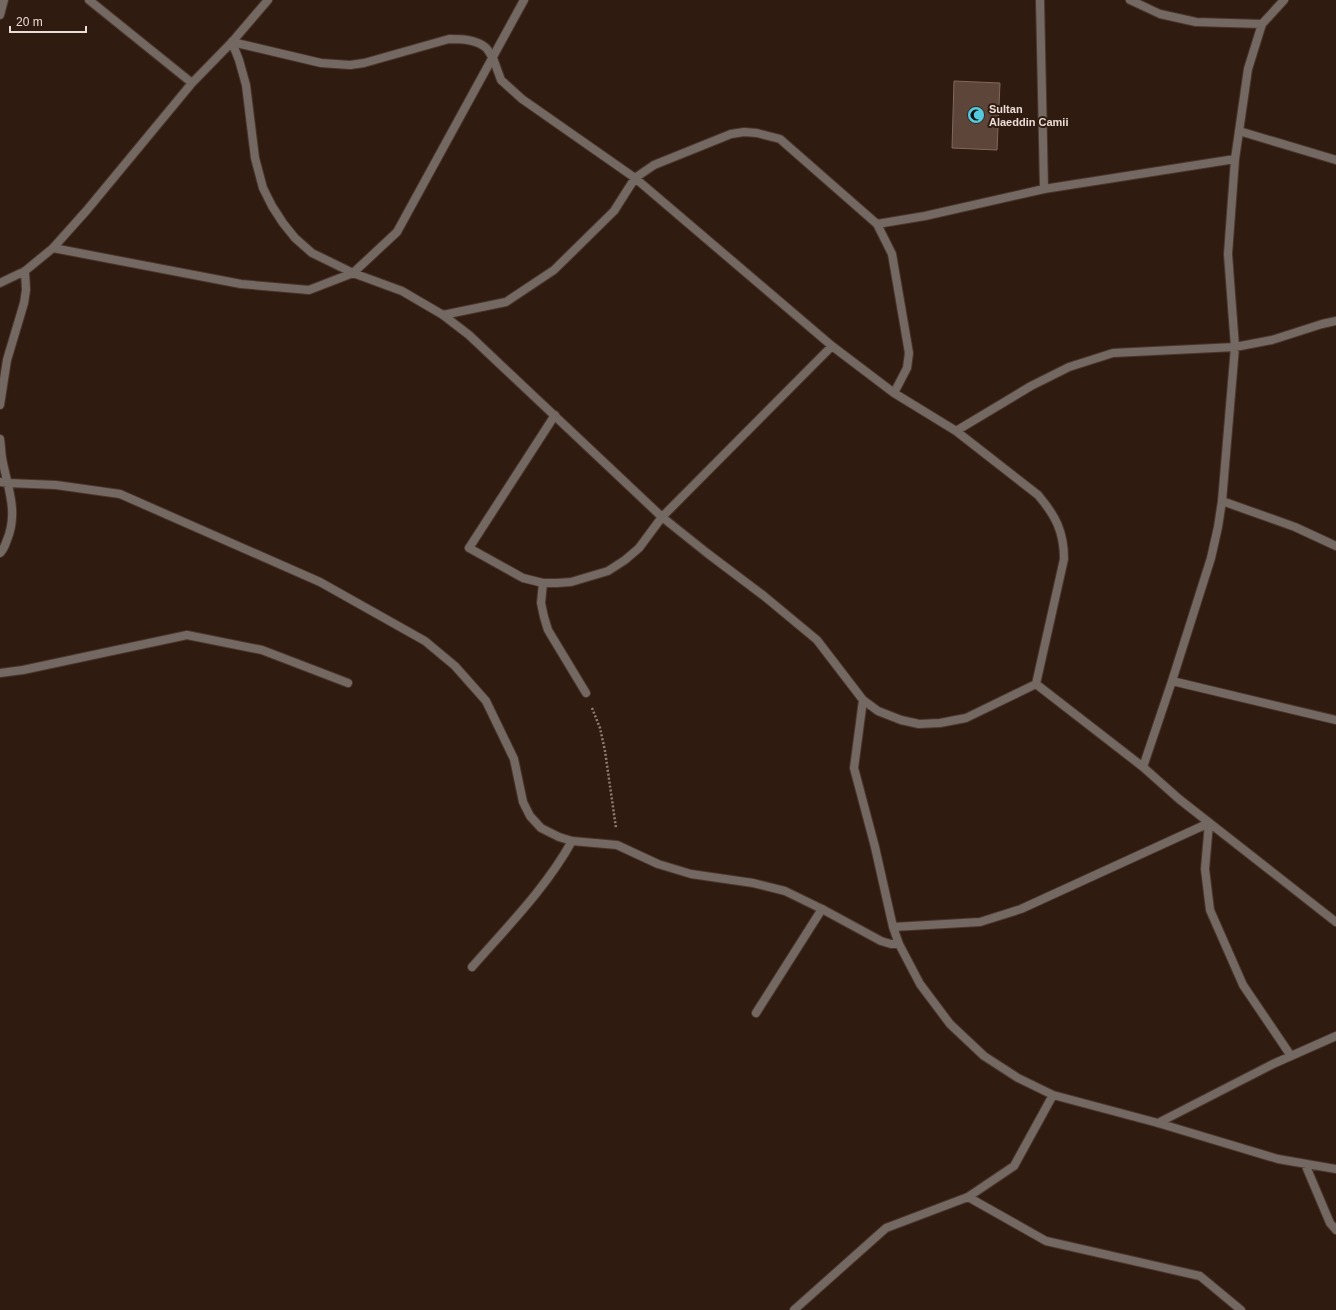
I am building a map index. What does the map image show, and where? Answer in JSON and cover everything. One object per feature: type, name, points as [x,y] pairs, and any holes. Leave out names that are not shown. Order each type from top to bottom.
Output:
[{"type":"street","points":[[0,15],[4,0]]},
{"type":"street","points":[[89,0],[192,83]]},
{"type":"street","points":[[0,283],[26,271],[54,248],[192,83],[232,42],[268,0]]},
{"type":"street","points":[[54,248],[241,284],[302,290],[309,290],[353,273],[397,232],[524,0]]},
{"type":"street","points":[[1040,0],[1044,189]]},
{"type":"street","points":[[1130,0],[1160,14],[1196,22],[1262,24]]},
{"type":"street","points":[[1143,767],[1211,558],[1222,501],[1235,347],[1228,254],[1235,158],[1248,69],[1262,24],[1284,0]]},
{"type":"street","points":[[232,42],[320,63],[350,65],[364,63],[449,39],[461,39],[484,47],[493,58],[501,80],[522,99],[635,178],[832,346],[894,393],[956,431],[1038,494],[1049,507],[1057,522],[1064,546],[1064,558],[1036,684]]},
{"type":"street","points":[[232,42],[246,85],[255,158],[263,188],[282,223],[295,238],[312,253],[353,273],[402,291],[443,315],[469,335],[662,516],[706,553],[764,596],[817,640],[863,700],[878,711],[901,720],[919,724],[940,723],[966,718],[1036,684]]},
{"type":"street","points":[[1239,131],[1336,160]]},
{"type":"street","points":[[443,315],[506,302],[554,270],[614,211],[635,178],[654,165],[731,134],[744,132],[757,133],[780,139],[877,224],[892,254],[909,353],[907,368],[894,393]]},
{"type":"street","points":[[877,224],[925,216],[1044,189],[1235,158]]},
{"type":"street","points":[[0,405],[7,360],[24,303],[26,271]]},
{"type":"street","points":[[956,431],[1031,386],[1069,367],[1113,353],[1235,347],[1272,340],[1336,321]]},
{"type":"street","points":[[555,415],[469,548],[523,578],[543,583],[571,582],[608,571],[625,560],[638,548],[662,516],[832,346]]},
{"type":"street","points":[[0,439],[4,482],[12,499],[13,516],[10,534],[4,550],[0,554]]},
{"type":"street","points":[[4,482],[56,485],[120,494],[320,582],[425,641],[455,666],[486,701],[514,759],[523,802],[530,816],[541,828],[559,837],[572,841],[617,845],[658,864],[691,874],[753,883],[785,891],[881,941],[891,944],[899,944]]},
{"type":"street","points":[[1222,501],[1295,527],[1336,546]]},
{"type":"street","points":[[543,583],[541,604],[548,630],[586,693]]},
{"type":"street","points":[[0,673],[23,670],[187,635],[262,650],[348,683]]},
{"type":"street","points":[[1172,681],[1336,720]]},
{"type":"street","points":[[1036,684],[1143,767],[1178,799],[1336,922]]},
{"type":"street","points":[[863,700],[854,768],[875,847],[893,927],[899,944],[920,984],[950,1024],[984,1056],[1018,1078],[1053,1095],[1158,1123],[1278,1159],[1336,1170]]},
{"type":"street","points":[[893,927],[980,922],[1021,909],[1209,823]]},
{"type":"street","points":[[1209,823],[1205,870],[1210,910],[1243,985],[1291,1056]]},
{"type":"street","points":[[472,967],[547,880],[572,841]]},
{"type":"street","points":[[756,1013],[822,909]]},
{"type":"street","points":[[1158,1123],[1274,1064],[1336,1036]]},
{"type":"street","points":[[794,1310],[886,1228],[968,1197],[1014,1166],[1053,1095]]},
{"type":"street","points":[[1305,1164],[1330,1223],[1336,1230]]},
{"type":"street","points":[[968,1197],[1046,1241],[1200,1276],[1241,1310]]},
{"type":"path","points":[[586,693],[600,728],[605,751],[616,825],[617,845]]},
{"type":"building","name":"Sultan Alaeddin Camii","points":[[954,81],[1000,83],[997,150],[952,148]]},
{"type":"place","name":"Sultan Alaeddin Camii","points":[[976,115]]}]
